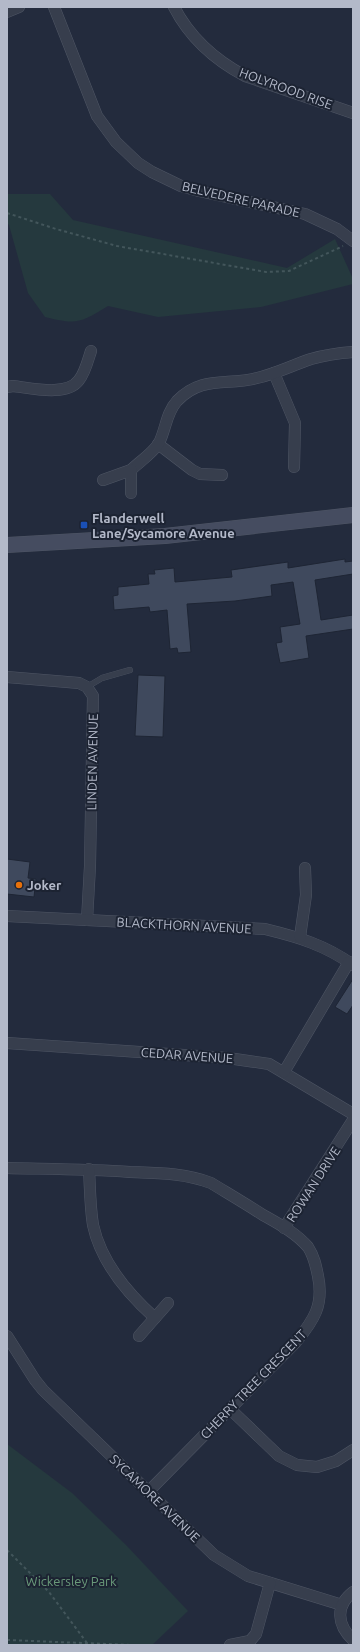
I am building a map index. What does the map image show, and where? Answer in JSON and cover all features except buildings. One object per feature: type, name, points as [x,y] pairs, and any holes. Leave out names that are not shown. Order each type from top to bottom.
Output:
[{"type":"street","points":[[7,12],[19,7]]},
{"type":"street","name":"BELVEDERE PARADE","points":[[54,7],[97,116],[116,142],[138,163],[152,172],[181,186],[305,214],[332,226],[349,243]]},
{"type":"street","name":"HOLYROOD RISE","points":[[174,7],[180,20],[198,41],[230,68],[245,76],[353,112]]},
{"type":"street","points":[[7,387],[13,386],[58,390],[74,385],[80,380],[91,351]]},
{"type":"street","points":[[103,480],[131,470],[158,444],[163,434],[169,414],[176,402],[188,392],[213,382],[250,380],[313,359],[353,352]]},
{"type":"street","points":[[274,373],[295,423],[294,467]]},
{"type":"street","points":[[158,444],[192,470],[200,474],[222,475]]},
{"type":"street","points":[[131,470],[131,492]]},
{"type":"street","points":[[7,545],[165,536],[285,524],[353,515]]},
{"type":"street","points":[[7,677],[79,683],[87,686]]},
{"type":"street","name":"LINDEN AVENUE","points":[[87,686],[93,696],[90,866],[87,920]]},
{"type":"street","points":[[300,937],[306,895],[305,868]]},
{"type":"street","name":"BLACKTHORN AVENUE","points":[[7,916],[265,929],[300,937],[320,945],[351,963]]},
{"type":"street","points":[[284,1072],[351,963]]},
{"type":"street","name":"CEDAR AVENUE","points":[[7,1043],[228,1058],[269,1064],[353,1114]]},
{"type":"street","name":"ROWAN DRIVE","points":[[284,1228],[350,1133],[353,1120]]},
{"type":"street","name":"CHERRY TREE CRESCENT","points":[[7,1168],[89,1169],[174,1174],[197,1178],[211,1183],[295,1235],[308,1248],[315,1261],[320,1286],[320,1298],[316,1312],[308,1327],[296,1342],[148,1492]]},
{"type":"street","points":[[89,1169],[93,1224],[98,1240],[110,1266],[120,1280],[140,1305],[155,1318]]},
{"type":"street","points":[[139,1336],[168,1303]]},
{"type":"street","name":"SYCAMORE AVENUE","points":[[8,1340],[43,1390],[214,1555],[248,1576],[342,1605]]},
{"type":"street","points":[[230,1408],[279,1456],[297,1465],[318,1467],[336,1461],[353,1450]]},
{"type":"street","points":[[230,1645],[252,1643],[256,1634],[270,1583]]},
{"type":"street","points":[[353,1592],[348,1596],[342,1605],[340,1613],[341,1623],[346,1634],[353,1640]]},
{"type":"lane","points":[[87,686],[102,678],[130,670]]},
{"type":"path","points":[[7,213],[56,229],[117,246],[266,272],[289,271],[349,243]]},
{"type":"path","points":[[7,1550],[49,1592],[87,1643]]},
{"type":"path","points":[[7,1640],[133,1645]]},
{"type":"green space","points":[[7,194],[50,194],[73,220],[287,268],[335,239],[353,279],[353,284],[261,307],[158,317],[108,306],[91,316],[78,321],[72,322],[45,317],[28,293],[9,225],[7,223]]},
{"type":"green space","name":"Wickersley Park","points":[[7,1444],[72,1493],[126,1545],[188,1611],[152,1645],[7,1645]]},
{"type":"place","name":"Flanderwell Lane/Sycamore Avenue","points":[[84,525]]},
{"type":"place","name":"Joker","points":[[19,885]]}]
